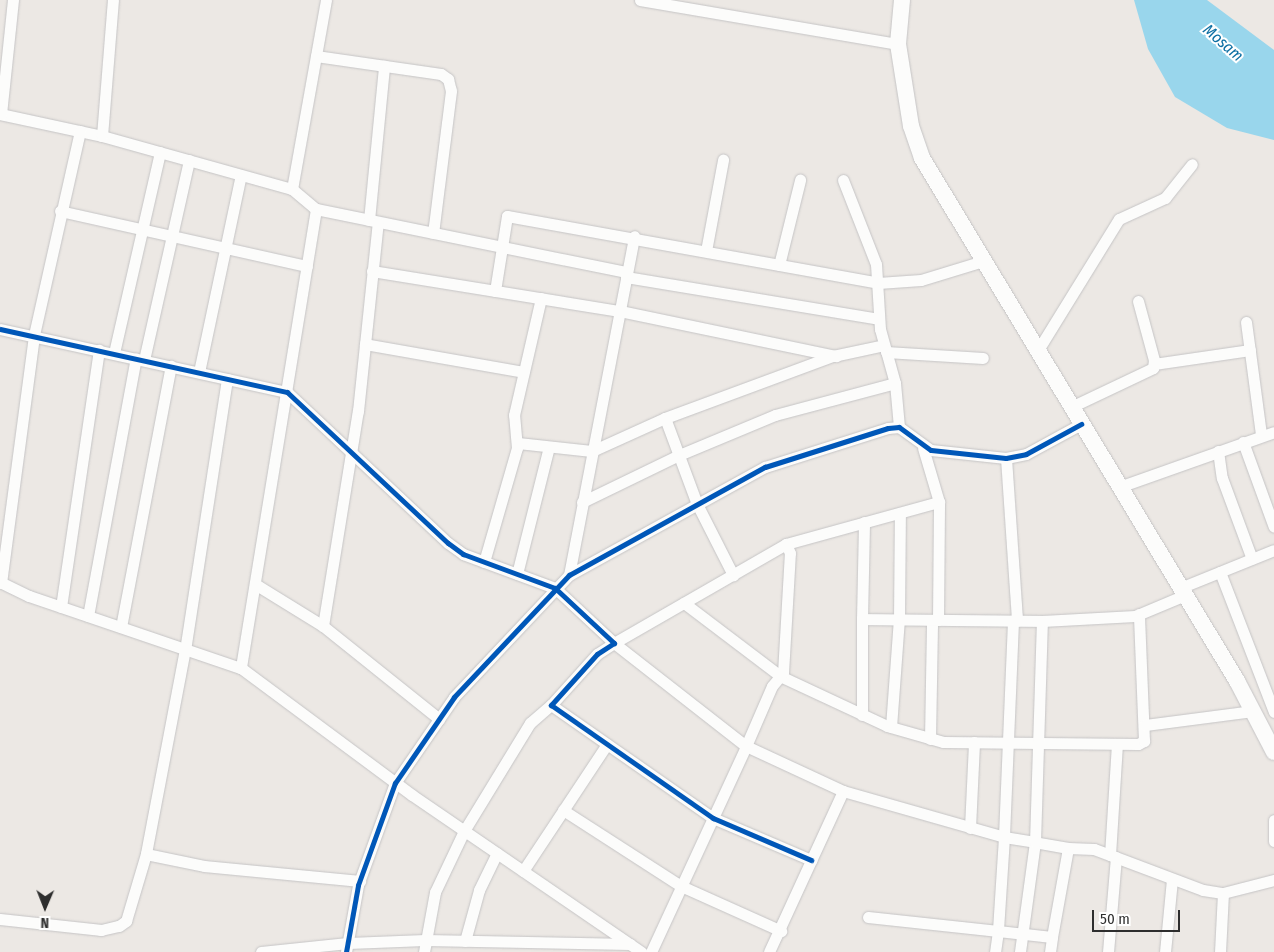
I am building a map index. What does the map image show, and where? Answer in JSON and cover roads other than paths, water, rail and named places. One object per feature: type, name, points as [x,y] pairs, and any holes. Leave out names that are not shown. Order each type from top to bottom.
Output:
[{"type":"street","points":[[13,0],[1,114],[102,136],[292,189],[316,209],[626,275],[879,319]]},
{"type":"street","points":[[102,136],[113,0]]},
{"type":"street","points":[[292,189],[326,0]]},
{"type":"street","points":[[640,0],[898,44]]},
{"type":"street","points":[[902,0],[898,44],[912,126],[922,158],[1118,487],[1253,711],[1272,739]]},
{"type":"street","points":[[316,56],[441,74],[451,84],[433,233]]},
{"type":"street","points":[[323,626],[352,454],[365,344],[372,271],[373,221],[384,66]]},
{"type":"street","points":[[80,131],[60,211],[34,335],[5,496],[1,583],[61,607],[241,668],[395,783],[641,952]]},
{"type":"street","points":[[114,353],[144,231],[160,152]]},
{"type":"street","points":[[88,616],[140,359],[189,160]]},
{"type":"street","points":[[706,251],[723,160]]},
{"type":"street","points":[[1038,350],[1119,219],[1165,198],[1192,164]]},
{"type":"street","points":[[199,372],[227,248],[241,174]]},
{"type":"street","points":[[779,265],[800,180]]},
{"type":"street","points":[[843,180],[874,256],[878,283],[879,319],[895,383],[900,427],[923,448],[939,502],[930,739]]},
{"type":"street","points":[[241,668],[316,209]]},
{"type":"street","points":[[60,211],[307,266]]},
{"type":"street","points":[[495,291],[504,248],[507,216],[634,236],[878,283],[916,281],[983,261]]},
{"type":"street","points":[[569,575],[634,236]]},
{"type":"street","points":[[372,271],[620,311],[836,356]]},
{"type":"street","points":[[484,562],[518,443],[514,422],[541,298]]},
{"type":"street","points":[[1071,407],[1150,370],[1154,364],[1138,301]]},
{"type":"street","points":[[1246,322],[1261,435]]},
{"type":"street","points":[[0,329],[287,392],[448,543],[484,562],[555,588],[614,643],[746,746],[843,791],[1004,837],[1068,848],[1094,848],[1172,879],[1223,893],[1274,880]]},
{"type":"street","points":[[365,344],[524,372]]},
{"type":"street","points":[[518,443],[592,451],[665,418],[836,356],[885,349],[983,358]]},
{"type":"street","points":[[61,607],[99,350]]},
{"type":"street","points":[[1154,364],[1250,350]]},
{"type":"street","points":[[120,627],[171,366]]},
{"type":"street","points":[[0,918],[101,930],[119,926],[126,921],[146,854],[185,649],[227,379]]},
{"type":"street","points":[[582,502],[679,455],[782,412],[895,383]]},
{"type":"street","points":[[665,418],[697,504],[733,575]]},
{"type":"street","points":[[923,448],[1006,458],[1026,454],[1081,424]]},
{"type":"street","points":[[347,947],[360,881],[395,783],[454,697],[555,588],[569,575],[764,467],[900,427]]},
{"type":"street","points":[[1118,487],[1274,432]]},
{"type":"street","points":[[1243,442],[1274,527]]},
{"type":"street","points":[[517,574],[549,446]]},
{"type":"street","points":[[1218,451],[1222,478],[1252,559]]},
{"type":"street","points":[[995,952],[1010,743],[1015,621],[1006,458]]},
{"type":"street","points":[[425,946],[435,892],[464,831],[530,723],[551,706],[597,654],[786,544],[939,502]]},
{"type":"street","points":[[890,728],[899,619],[900,513]]},
{"type":"street","points":[[862,715],[864,522]]},
{"type":"street","points":[[651,952],[772,686],[780,676],[790,553],[786,544]]},
{"type":"street","points":[[862,619],[1042,621],[1139,614],[1220,572],[1274,550]]},
{"type":"street","points":[[1220,572],[1274,712]]},
{"type":"street","points":[[255,584],[323,626],[439,719]]},
{"type":"street","points":[[684,604],[780,676],[890,728],[930,739],[1010,743],[1117,744],[1144,741],[1145,725],[1139,614]]},
{"type":"street","points":[[1020,952],[1035,842],[1041,743],[1042,621]]},
{"type":"street","points":[[551,706],[713,818],[811,860]]},
{"type":"street","points":[[1145,725],[1253,711]]},
{"type":"street","points":[[970,828],[974,742]]},
{"type":"street","points":[[522,871],[607,744]]},
{"type":"street","points":[[1108,952],[1117,744]]},
{"type":"street","points":[[769,952],[781,930],[843,791]]},
{"type":"street","points":[[563,810],[681,886],[781,930]]},
{"type":"street","points":[[1274,820],[1274,841]]},
{"type":"street","points":[[1050,952],[1068,848]]},
{"type":"street","points":[[465,941],[479,890],[497,853]]},
{"type":"street","points":[[146,854],[204,866],[360,881]]},
{"type":"street","points":[[1165,952],[1172,879]]},
{"type":"street","points":[[1220,952],[1223,893]]},
{"type":"street","points":[[868,917],[1052,937]]},
{"type":"street","points":[[261,952],[347,947],[425,946],[465,941],[630,944]]},
{"type":"water","name":"Mosam","points":[[1134,0],[1207,0],[1274,50],[1274,140],[1227,128],[1175,97],[1148,49]]}]
